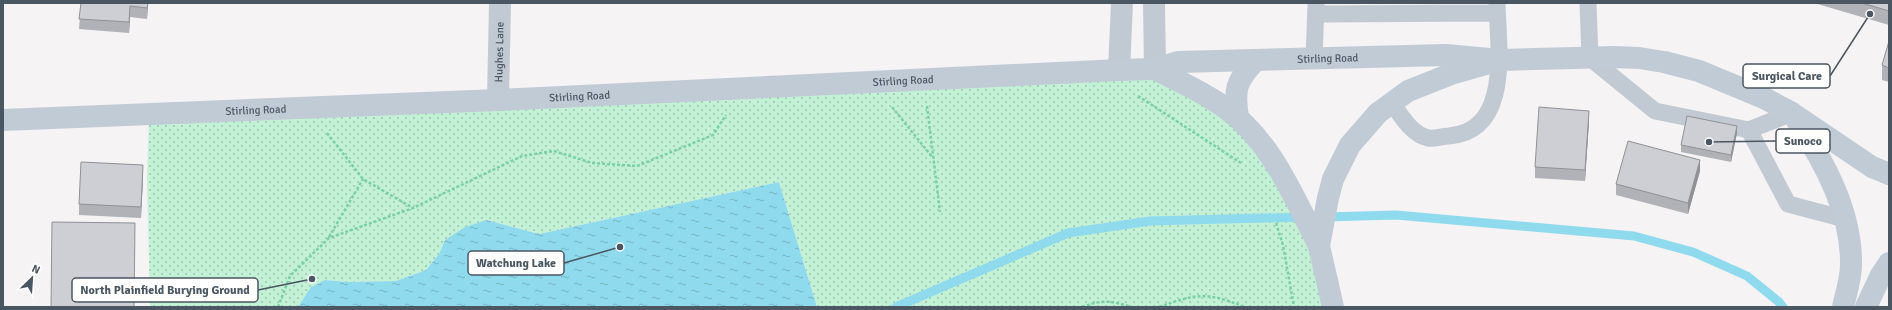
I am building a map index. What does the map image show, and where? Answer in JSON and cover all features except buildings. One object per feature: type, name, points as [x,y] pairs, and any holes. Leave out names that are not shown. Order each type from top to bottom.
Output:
[{"type":"street","name":"Hughes Lane","points":[[498,100],[500,3]]},
{"type":"street","points":[[1119,70],[1122,3]]},
{"type":"street","points":[[1154,3],[1155,68],[1209,97],[1238,118],[1260,140],[1276,162],[1319,246],[1333,307]]},
{"type":"street","name":"Stirling Road","points":[[3,120],[498,100],[1119,70],[1155,68],[1178,62],[1314,60],[1446,55],[1500,60]]},
{"type":"street","points":[[1319,246],[1333,179],[1350,144],[1362,130],[1391,102],[1408,91],[1451,74],[1500,60],[1639,58],[1664,62],[1699,71],[1764,98],[1792,113],[1866,164],[1889,174]]},
{"type":"street","points":[[1238,118],[1236,91],[1238,80],[1255,61]]},
{"type":"street","points":[[1792,113],[1823,165],[1845,219],[1851,265],[1848,285],[1842,307]]},
{"type":"street","points":[[1869,299],[1889,264]]},
{"type":"lane","points":[[1588,3],[1590,58],[1655,111],[1749,130],[1792,113]]},
{"type":"lane","points":[[1314,60],[1316,8],[1497,8],[1500,60],[1495,100],[1483,120],[1461,135],[1428,138],[1410,128],[1391,102]]},
{"type":"lane","points":[[1749,130],[1788,204],[1845,219]]},
{"type":"path","points":[[1132,92],[1245,165]]},
{"type":"path","points":[[889,103],[933,158]]},
{"type":"path","points":[[927,103],[940,212]]},
{"type":"path","points":[[307,108],[363,179],[413,208]]},
{"type":"path","points":[[329,238],[413,208],[522,156],[554,151],[592,163],[637,166],[713,135],[728,113]]},
{"type":"path","points":[[278,307],[290,276],[329,238],[363,179]]},
{"type":"path","points":[[1283,245],[1294,307]]},
{"type":"path","points":[[1159,307],[1191,296],[1204,295],[1226,299],[1245,307]]},
{"type":"path","points":[[1082,307],[1098,301],[1111,301],[1132,307]]},
{"type":"green space","points":[[1155,69],[1190,88],[1276,161],[1333,307],[817,307],[779,182],[539,234],[487,220],[445,240],[439,254],[426,270],[396,281],[348,282],[325,280],[311,287],[298,307],[150,307],[147,179],[149,114]]},
{"type":"water","points":[[779,182],[817,307],[298,307],[311,287],[325,280],[348,282],[396,281],[426,270],[439,254],[445,240],[465,227],[487,220],[539,234]]},
{"type":"waterway","points":[[1325,217],[1396,215],[1634,236],[1693,252],[1747,276],[1783,307]]},
{"type":"waterway","points":[[896,307],[1068,233],[1150,221],[1304,217]]},
{"type":"place","name":"Surgical Care","points":[[1870,14]]},
{"type":"place","name":"Sunoco","points":[[1709,142]]},
{"type":"place","name":"Watchung Lake","points":[[620,247]]},
{"type":"place","name":"North Plainfield Burying Ground","points":[[312,279]]}]
